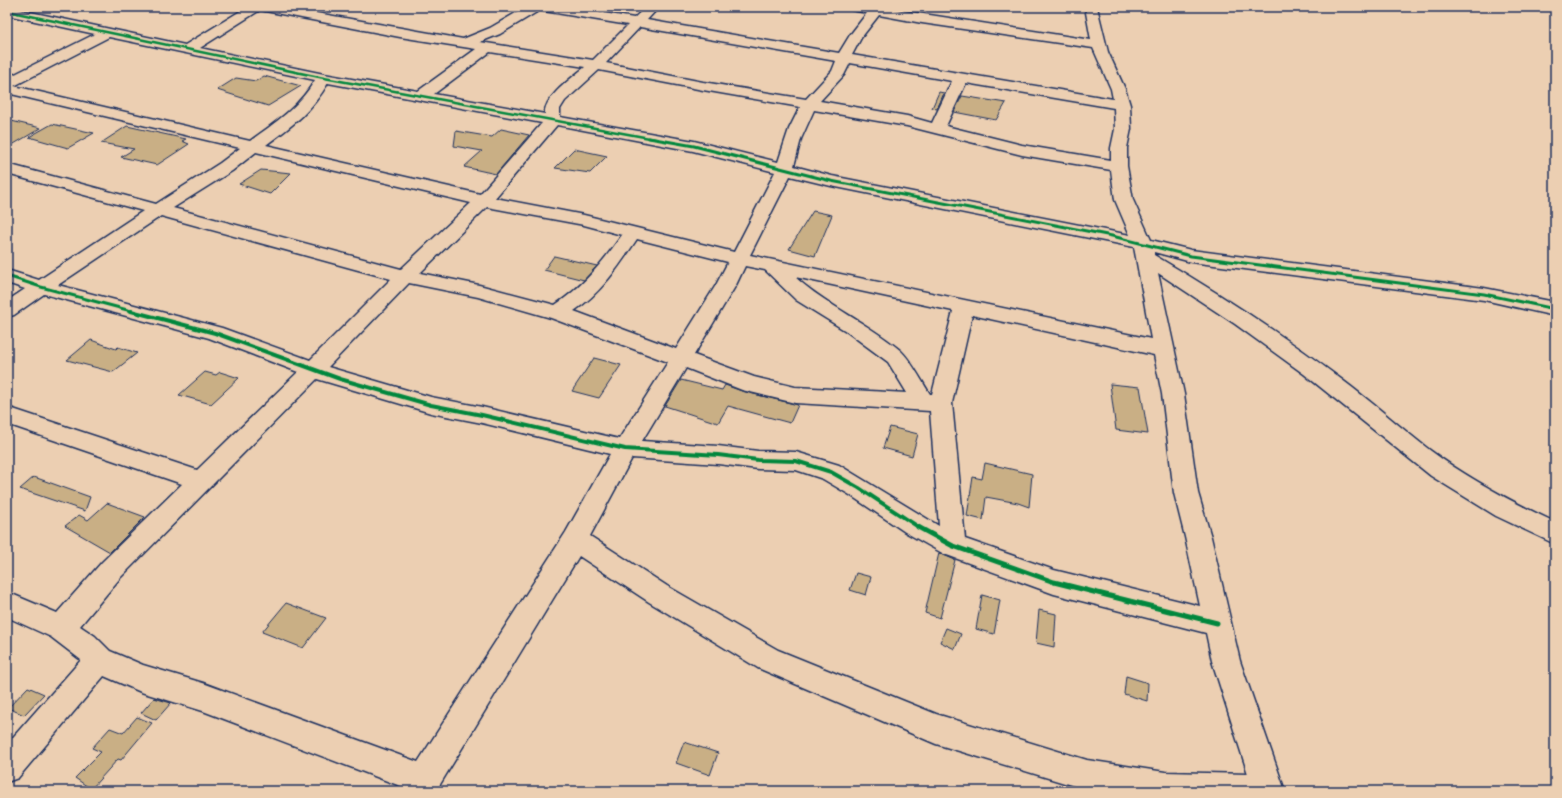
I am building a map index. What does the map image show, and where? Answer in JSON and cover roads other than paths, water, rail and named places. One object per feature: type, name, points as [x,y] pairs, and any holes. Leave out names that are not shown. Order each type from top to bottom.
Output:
[{"type":"street","points":[[186,50],[256,7]]},
{"type":"street","points":[[262,7],[907,121],[1022,150],[1119,166]]},
{"type":"street","points":[[465,43],[495,31],[535,7]]},
{"type":"street","points":[[544,7],[960,76],[1122,105]]},
{"type":"street","points":[[61,628],[111,570],[405,276],[484,200],[553,120],[552,109],[559,98],[596,65],[653,7]]},
{"type":"street","points":[[857,7],[878,9],[922,19],[1100,45]]},
{"type":"street","points":[[575,540],[658,594],[768,659],[936,729],[1087,775],[1165,787],[1268,791],[1226,661],[1198,537],[1186,493],[1173,394],[1162,349],[1145,250],[1124,200],[1119,166],[1119,148],[1123,129],[1122,105],[1118,89],[1101,52],[1091,7]]},
{"type":"street","points":[[7,604],[61,628],[85,645],[100,660],[141,678],[203,696],[421,785],[575,540],[625,448],[726,285],[785,169],[787,152],[810,105],[817,94],[840,70],[847,49],[858,32],[878,9]]},
{"type":"street","points":[[7,11],[324,78],[694,146],[839,182],[1145,250],[1164,250],[1191,256],[1484,294],[1555,309]]},
{"type":"street","points":[[7,84],[106,33]]},
{"type":"street","points":[[421,96],[488,47]]},
{"type":"street","points":[[937,128],[960,76]]},
{"type":"street","points":[[7,310],[126,230],[226,167],[296,116],[312,98],[324,78]]},
{"type":"street","points":[[7,90],[546,214],[584,220],[739,259],[1162,349]]},
{"type":"street","points":[[493,109],[520,106],[559,98]]},
{"type":"street","points":[[7,169],[405,276],[479,291],[558,313],[750,384],[794,395],[932,402]]},
{"type":"street","points":[[558,313],[576,302],[602,275],[633,232]]},
{"type":"street","points":[[1145,250],[1195,287],[1335,385],[1416,451],[1456,480],[1535,524],[1555,533]]},
{"type":"street","points":[[769,265],[803,295],[853,326],[895,357],[932,402],[943,436],[953,546]]},
{"type":"street","points":[[7,276],[215,333],[340,379],[431,405],[490,416],[625,448],[718,455],[758,460],[796,461],[831,472],[859,488],[914,524],[953,546],[1054,582],[1217,623]]},
{"type":"street","points":[[932,402],[964,306]]},
{"type":"street","points":[[7,415],[201,481]]},
{"type":"street","points":[[7,766],[100,660]]}]
